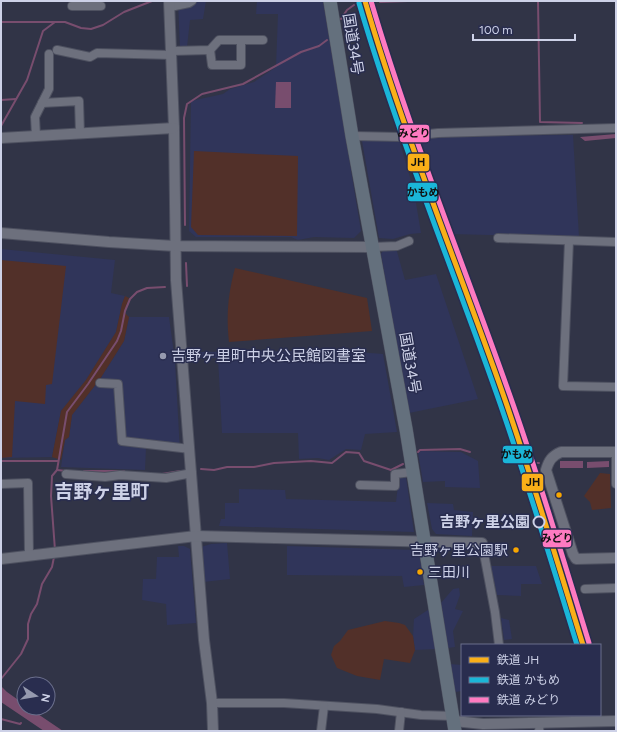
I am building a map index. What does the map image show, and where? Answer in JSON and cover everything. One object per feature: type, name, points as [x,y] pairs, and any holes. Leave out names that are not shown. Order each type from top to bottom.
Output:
[{"type":"highway","name":"国道34号","points":[[330,1],[454,723]]},
{"type":"street","points":[[192,1],[189,3],[169,4],[174,128],[176,280],[204,640],[212,703],[213,731]]},
{"type":"street","points":[[72,6],[89,4],[101,6]]},
{"type":"street","points":[[57,50],[90,57],[97,52],[172,53],[210,50],[219,40],[263,40]]},
{"type":"street","points":[[210,50],[212,65],[241,65],[241,40]]},
{"type":"street","points":[[36,136],[35,117],[49,88],[50,54]]},
{"type":"street","points":[[42,103],[79,101],[80,134]]},
{"type":"street","points":[[1,138],[174,128]]},
{"type":"street","points":[[352,136],[402,137],[438,133],[616,128]]},
{"type":"street","points":[[1,233],[176,246],[372,247],[397,246],[409,241]]},
{"type":"street","points":[[498,238],[616,242]]},
{"type":"street","points":[[569,241],[563,386],[616,387]]},
{"type":"street","points":[[100,383],[118,384],[122,441],[190,449]]},
{"type":"street","points":[[616,484],[616,452],[561,452],[553,456],[548,462],[546,470],[573,554],[576,559],[616,558]]},
{"type":"street","points":[[360,485],[395,486],[396,474],[412,472]]},
{"type":"street","points":[[66,474],[105,477],[120,475],[166,478],[192,473]]},
{"type":"street","points":[[1,484],[28,483],[29,556]]},
{"type":"street","points":[[1,559],[196,536],[482,543],[495,612],[499,644]]},
{"type":"street","points":[[585,589],[616,588]]},
{"type":"street","points":[[212,703],[284,703],[377,709],[421,715],[454,723],[483,724],[507,719],[539,727],[616,721]]},
{"type":"street","points":[[321,731],[324,706]]},
{"type":"street","points":[[398,731],[400,712]]},
{"type":"shaded area","points":[[178,1],[206,1],[203,19],[190,20],[187,47],[180,48]]},
{"type":"shaded area","points":[[257,1],[323,1],[361,231],[354,238],[314,237],[298,240],[291,237],[196,237],[189,231],[191,101],[223,94],[230,89],[254,82],[276,67],[278,14],[256,14]]},
{"type":"shaded area","points":[[276,82],[291,82],[291,108],[275,108]]},
{"type":"shaded area","points":[[616,134],[616,138],[585,141],[580,137]]},
{"type":"shaded area","points":[[573,135],[579,237],[450,234],[415,139],[441,136]]},
{"type":"shaded area","points":[[380,139],[399,140],[414,191],[421,233],[410,234],[393,239],[379,238],[362,141]]},
{"type":"shaded area","points":[[194,151],[298,156],[297,236],[198,235],[191,227]]},
{"type":"shaded area","points":[[396,248],[405,280],[436,274],[478,399],[409,413],[381,254],[384,249]]},
{"type":"shaded area","points":[[1,249],[115,260],[111,293],[125,296],[116,332],[86,380],[61,411],[52,457],[1,458]]},
{"type":"shaded area","points":[[1,260],[66,266],[52,384],[46,385],[45,404],[15,401],[12,457],[1,458]]},
{"type":"shaded area","points":[[235,268],[367,298],[372,331],[229,342],[228,305]]},
{"type":"shaded area","points":[[125,296],[129,298],[124,312],[129,317],[124,341],[100,379],[72,415],[69,437],[65,440],[61,460],[52,457],[61,411],[86,380],[116,332]]},
{"type":"shaded area","points":[[129,317],[169,317],[175,361],[180,452],[146,448],[145,470],[61,467],[65,440],[69,437],[72,415],[100,379],[124,341]]},
{"type":"shaded area","points":[[344,351],[383,354],[397,432],[365,434],[361,450],[346,449],[329,460],[318,458],[299,459],[298,433],[222,433],[218,358],[190,357],[189,352]]},
{"type":"shaded area","points":[[421,451],[461,452],[478,461],[480,488],[445,487],[445,481],[423,482],[418,453]]},
{"type":"shaded area","points":[[560,461],[583,461],[583,468],[560,468]]},
{"type":"shaded area","points":[[609,461],[609,467],[587,468],[587,462]]},
{"type":"shaded area","points":[[600,473],[610,474],[611,508],[592,510],[590,502],[584,496]]},
{"type":"shaded area","points":[[399,477],[406,477],[414,532],[219,526],[221,519],[225,519],[225,503],[239,503],[239,489],[285,490],[286,499],[396,502]]},
{"type":"shaded area","points":[[427,503],[453,504],[454,510],[473,512],[472,536],[436,534],[432,529]]},
{"type":"shaded area","points":[[227,543],[230,579],[203,582],[201,547],[211,544]]},
{"type":"shaded area","points":[[178,546],[184,546],[190,549],[196,623],[167,625],[166,604],[142,600],[143,579],[156,579],[157,557],[179,557]]},
{"type":"shaded area","points":[[287,546],[416,550],[419,552],[424,585],[404,587],[402,576],[287,575]]},
{"type":"shaded area","points":[[491,566],[536,566],[542,584],[521,584],[521,596],[497,595]]},
{"type":"shaded area","points":[[459,588],[460,595],[455,609],[463,611],[453,631],[455,647],[448,648],[441,603],[453,589]]},
{"type":"shaded area","points":[[431,608],[436,649],[415,650],[413,636],[414,619]]},
{"type":"shaded area","points":[[501,618],[509,620],[512,639],[504,640]]},
{"type":"shaded area","points":[[385,621],[405,625],[413,636],[415,650],[410,663],[384,659],[380,680],[357,676],[337,668],[331,655],[334,646],[340,641],[348,630]]},
{"type":"shaded area","points":[[450,664],[461,665],[461,691],[455,692]]},
{"type":"shaded area","points":[[1,686],[16,698],[16,712],[1,702]]},
{"type":"shaded area","points":[[22,716],[41,716],[63,731],[44,731]]},
{"type":"waterway","points":[[1,126],[27,80],[43,31],[55,22],[65,22],[81,28],[91,29],[103,25],[124,12],[152,1]]},
{"type":"waterway","points":[[380,2],[408,1]]},
{"type":"waterway","points":[[538,1],[540,122],[582,123]]},
{"type":"waterway","points":[[341,19],[347,10],[354,5]]},
{"type":"waterway","points":[[1,22],[55,22]]},
{"type":"waterway","points":[[185,225],[184,118],[187,104],[202,94],[243,84],[301,52],[319,46],[327,40]]},
{"type":"waterway","points":[[1,100],[16,99]]},
{"type":"waterway","points":[[186,263],[187,286]]},
{"type":"waterway","points":[[55,550],[51,496],[52,476],[57,470],[67,412],[117,341],[121,331],[125,311],[130,299],[137,292],[147,288],[165,287]]},
{"type":"waterway","points":[[418,452],[420,450],[460,449],[470,452]]},
{"type":"waterway","points":[[201,469],[214,470],[227,467],[254,467],[274,463],[311,461],[332,463],[346,452],[359,453],[364,461],[391,470],[403,464]]},
{"type":"waterway","points":[[1,461],[58,461]]},
{"type":"waterway","points":[[57,470],[66,471]]},
{"type":"waterway","points":[[84,471],[124,471]]},
{"type":"waterway","points":[[162,474],[180,471]]},
{"type":"waterway","points":[[1,679],[21,654],[28,639],[28,624],[31,614],[37,604],[42,584],[52,567],[54,557]]},
{"type":"waterway","points":[[1,719],[21,723]]},
{"type":"rail line","name":"JH","points":[[365,1],[380,51],[414,150],[514,425],[583,644]]},
{"type":"rail line","name":"みどり","points":[[371,1],[419,148],[491,341],[530,453],[589,643]]},
{"type":"rail line","name":"かもめ","points":[[359,3],[374,53],[408,151],[508,426],[577,644]]},
{"type":"place","name":"吉野ヶ里町中央公民館図書室","points":[[163,356]]},
{"type":"place","name":"吉野ヶ里公園","points":[[539,522]]},
{"type":"place","name":"吉野ヶ里公園駅","points":[[516,550]]},
{"type":"place","name":"三田川","points":[[420,572]]},
{"type":"district","name":"吉野ヶ里町","points":[[102,491]]}]
